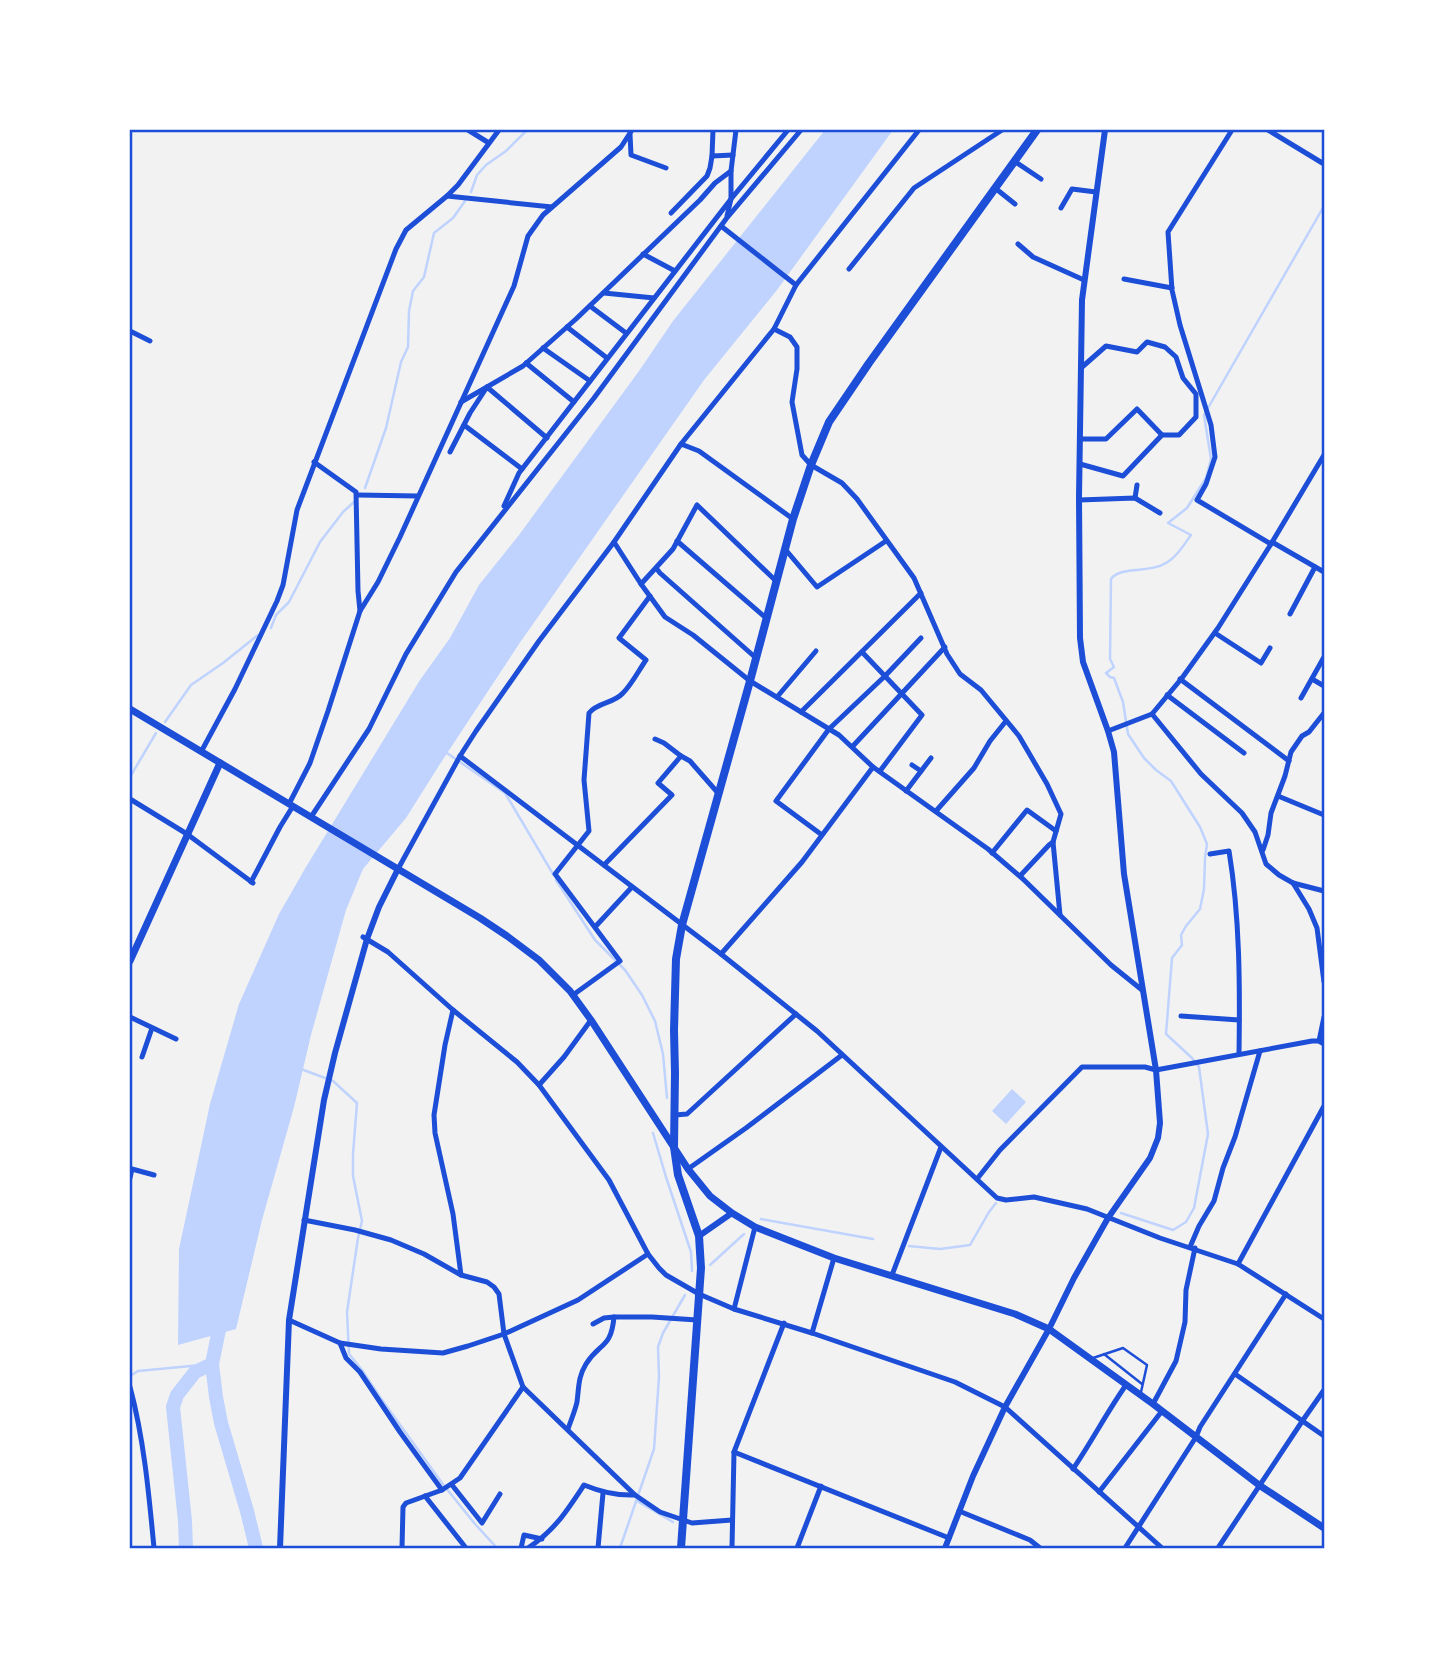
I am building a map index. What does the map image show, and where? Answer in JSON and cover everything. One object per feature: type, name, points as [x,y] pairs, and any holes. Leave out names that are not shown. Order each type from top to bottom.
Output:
[{"type":"highway","points":[[681,1549],[701,1268],[699,1236],[678,1175],[674,1147],[676,959],[681,925],[793,519],[829,422],[1037,130]]},
{"type":"main road","points":[[130,709],[508,936],[539,960],[573,995],[591,1020],[688,1169],[710,1196],[732,1213],[755,1227],[834,1258],[1015,1314],[1049,1329],[1259,1485],[1325,1528]]},
{"type":"main road","points":[[130,956],[220,763]]},
{"type":"street","points":[[468,130],[489,143]]},
{"type":"street","points":[[201,752],[236,689],[281,593],[297,510],[396,249],[407,230],[447,196],[477,162],[499,130]]},
{"type":"street","points":[[671,213],[707,176],[712,156],[713,130]]},
{"type":"street","points":[[726,219],[731,199],[736,130]]},
{"type":"street","points":[[500,515],[522,468],[731,199],[789,130]]},
{"type":"street","points":[[314,819],[369,729],[406,654],[456,572],[594,398],[726,219],[801,130]]},
{"type":"street","points":[[281,1549],[289,1320],[304,1220],[324,1100],[335,1053],[365,938],[379,906],[460,757],[539,640],[614,542],[681,444],[775,329],[796,285],[919,130]]},
{"type":"street","points":[[849,270],[914,188],[1002,130]]},
{"type":"street","points":[[945,1549],[973,1476],[1005,1407],[1108,1218],[1150,1158],[1158,1138],[1160,1123],[1156,1070],[1124,874],[1114,752],[1083,662],[1080,638],[1082,300],[1105,130]]},
{"type":"street","points":[[1232,130],[1168,232],[1172,288],[1180,325],[1209,416],[1215,457],[1206,484],[1197,500],[1325,572]]},
{"type":"street","points":[[1268,130],[1325,163]]},
{"type":"street","points":[[631,132],[631,155],[666,168]]},
{"type":"street","points":[[130,799],[187,834],[252,883],[310,763],[360,611],[378,582],[514,286],[528,236],[543,215],[621,147],[631,132]]},
{"type":"street","points":[[712,156],[733,155]]},
{"type":"street","points":[[1014,161],[1041,180]]},
{"type":"street","points":[[460,402],[526,363],[544,348],[715,183],[731,171]]},
{"type":"street","points":[[995,188],[1015,204]]},
{"type":"street","points":[[1061,208],[1072,189],[1096,192]]},
{"type":"street","points":[[447,196],[552,207]]},
{"type":"street","points":[[721,226],[796,285]]},
{"type":"street","points":[[1018,244],[1033,257],[1084,280]]},
{"type":"street","points":[[643,254],[675,271]]},
{"type":"street","points":[[1124,279],[1172,288]]},
{"type":"street","points":[[604,293],[654,298]]},
{"type":"street","points":[[590,306],[626,334]]},
{"type":"street","points":[[567,327],[607,358]]},
{"type":"street","points":[[775,329],[790,337],[797,347],[792,402],[802,455],[811,465],[842,483],[857,499],[914,578],[960,674],[981,690],[1019,736],[1060,814],[1053,842],[1060,915]]},
{"type":"street","points":[[130,331],[150,341]]},
{"type":"street","points":[[1080,439],[1106,439],[1137,409],[1163,435],[1179,435],[1196,416],[1196,394],[1183,378],[1176,357],[1165,347],[1147,342],[1137,352],[1106,346],[1081,368]]},
{"type":"street","points":[[544,348],[590,381]]},
{"type":"street","points":[[526,363],[573,402]]},
{"type":"street","points":[[450,452],[487,387]]},
{"type":"street","points":[[487,387],[547,438]]},
{"type":"street","points":[[464,425],[522,468]]},
{"type":"street","points":[[1080,464],[1123,476],[1163,435]]},
{"type":"street","points":[[681,444],[699,451],[793,519]]},
{"type":"street","points":[[1108,731],[1152,714],[1180,679],[1215,633],[1325,455]]},
{"type":"street","points":[[314,462],[356,492],[360,611]]},
{"type":"street","points":[[1135,498],[1137,485]]},
{"type":"street","points":[[356,495],[418,496]]},
{"type":"street","points":[[1079,500],[1135,498],[1160,513]]},
{"type":"street","points":[[641,584],[673,549],[697,505],[776,581]]},
{"type":"street","points":[[677,541],[766,618]]},
{"type":"street","points":[[785,549],[817,587],[886,541]]},
{"type":"street","points":[[614,542],[665,617],[693,635],[750,681],[829,729],[873,767],[992,853],[1020,876],[1111,965],[1142,990]]},
{"type":"street","points":[[1290,614],[1315,567]]},
{"type":"street","points":[[656,568],[756,657]]},
{"type":"street","points":[[801,712],[921,593]]},
{"type":"street","points":[[573,995],[620,961],[555,874],[589,831],[584,780],[589,713],[595,706],[612,701],[623,693],[646,660],[619,638],[650,596]]},
{"type":"street","points":[[1215,633],[1261,663],[1270,648]]},
{"type":"street","points":[[822,835],[776,801],[829,729],[921,638]]},
{"type":"street","points":[[852,747],[945,647]]},
{"type":"street","points":[[777,697],[816,651]]},
{"type":"street","points":[[862,652],[922,715],[880,771]]},
{"type":"street","points":[[1301,698],[1325,657]]},
{"type":"street","points":[[1180,679],[1289,761]]},
{"type":"street","points":[[1312,679],[1325,686]]},
{"type":"street","points":[[1167,695],[1244,752]]},
{"type":"street","points":[[1263,851],[1271,813],[1291,752],[1302,736],[1309,732],[1325,713]]},
{"type":"street","points":[[1152,714],[1201,774],[1242,813],[1255,832],[1266,863],[1293,883],[1325,891]]},
{"type":"street","points":[[936,811],[974,768],[1006,721]]},
{"type":"street","points":[[1317,723],[1325,728]]},
{"type":"street","points":[[655,739],[690,761],[718,793]]},
{"type":"street","points":[[604,865],[672,795],[658,783],[681,756]]},
{"type":"street","points":[[460,757],[721,954],[817,1031],[997,1198],[1034,1198],[1087,1209],[1238,1264],[1325,1319]]},
{"type":"street","points":[[906,790],[931,758]]},
{"type":"street","points":[[912,765],[921,771]]},
{"type":"street","points":[[721,954],[802,862],[873,767]]},
{"type":"street","points":[[1278,796],[1325,815]]},
{"type":"street","points":[[992,853],[1027,810],[1056,831]]},
{"type":"street","points":[[1020,876],[1053,842]]},
{"type":"street","points":[[1210,854],[1229,851],[1234,880],[1239,1055]]},
{"type":"street","points":[[1293,883],[1317,928],[1325,982]]},
{"type":"street","points":[[595,927],[632,887]]},
{"type":"street","points":[[365,938],[388,952],[517,1062],[539,1085],[609,1180],[648,1254],[667,1275],[699,1294],[734,1309],[784,1323],[955,1382],[1005,1407],[1162,1549]]},
{"type":"street","points":[[453,1010],[434,1115],[435,1133],[453,1214],[461,1275]]},
{"type":"street","points":[[675,1115],[687,1114],[796,1014]]},
{"type":"street","points":[[1181,1016],[1239,1020]]},
{"type":"street","points":[[130,1017],[176,1039]]},
{"type":"street","points":[[977,1179],[1000,1150],[1082,1067],[1145,1067],[1156,1070],[1322,1042],[1325,1017]]},
{"type":"street","points":[[539,1085],[591,1020]]},
{"type":"street","points":[[142,1057],[152,1028]]},
{"type":"street","points":[[1153,1404],[1176,1361],[1185,1322],[1186,1290],[1193,1248],[1199,1226],[1214,1201],[1260,1051]]},
{"type":"street","points":[[688,1169],[842,1055]]},
{"type":"street","points":[[1238,1264],[1325,1106]]},
{"type":"street","points":[[892,1275],[941,1147]]},
{"type":"street","points":[[130,1178],[132,1169],[154,1175]]},
{"type":"street","points":[[699,1236],[732,1213]]},
{"type":"street","points":[[304,1220],[391,1240],[424,1254],[461,1275],[487,1282],[499,1294],[504,1334],[523,1387],[638,1496],[660,1512],[692,1523],[732,1520]]},
{"type":"street","points":[[734,1309],[755,1227]]},
{"type":"street","points":[[289,1320],[340,1343],[443,1353],[504,1334],[578,1300],[648,1254]]},
{"type":"street","points":[[813,1333],[834,1258]]},
{"type":"street","points":[[1125,1549],[1286,1294]]},
{"type":"street","points":[[568,1429],[577,1402],[581,1374],[595,1353],[609,1340],[614,1317]]},
{"type":"street","points":[[593,1324],[604,1318],[614,1317],[696,1320]]},
{"type":"street","points":[[732,1549],[734,1452],[784,1323]]},
{"type":"street","points":[[340,1343],[346,1358],[360,1372],[442,1490]]},
{"type":"street","points":[[1235,1374],[1325,1436]]},
{"type":"street","points":[[1073,1469],[1126,1385]]},
{"type":"street","points":[[130,1387],[138,1422],[154,1549]]},
{"type":"street","points":[[402,1549],[402,1507],[452,1485],[460,1478],[523,1387]]},
{"type":"street","points":[[1218,1549],[1325,1390]]},
{"type":"street","points":[[1099,1492],[1162,1411]]},
{"type":"street","points":[[734,1452],[949,1538]]},
{"type":"street","points":[[452,1485],[482,1523],[500,1494]]},
{"type":"street","points":[[542,1539],[524,1535],[520,1548],[525,1549],[542,1539],[556,1526],[584,1485],[603,1493],[638,1496]]},
{"type":"street","points":[[797,1549],[821,1486]]},
{"type":"street","points":[[598,1549],[603,1493]]},
{"type":"street","points":[[425,1496],[466,1549]]},
{"type":"street","points":[[959,1511],[1030,1540],[1040,1549]]},
{"type":"lane","points":[[1090,1359],[1123,1348],[1147,1364],[1140,1395]]},
{"type":"lane","points":[[1104,1354],[1142,1384]]},
{"type":"water","points":[[825,130],[893,130],[777,290],[704,380],[519,644],[406,818],[363,869],[346,910],[311,1035],[236,1329],[178,1345],[179,1249],[210,1104],[239,1004],[279,914],[420,680],[450,638],[479,585],[519,535],[673,321]]},
{"type":"water","points":[[1012,1089],[1026,1102],[1006,1124],[992,1111]]},
{"type":"waterway","points":[[471,192],[477,175],[486,165],[506,151],[527,130]]},
{"type":"waterway","points":[[365,488],[386,428],[401,362],[408,347],[409,311],[413,291],[424,277],[434,233],[453,218],[465,201]]},
{"type":"waterway","points":[[1121,1213],[1173,1230],[1186,1222],[1194,1208],[1208,1134],[1199,1067],[1166,1034],[1172,958],[1182,945],[1181,935],[1186,926],[1200,909],[1207,844],[1200,827],[1171,781],[1144,758],[1128,734],[1123,702],[1114,678],[1106,673],[1114,667],[1110,659],[1111,579],[1121,572],[1158,567],[1168,562],[1191,535],[1168,523],[1187,508],[1206,478],[1211,459],[1204,415],[1324,206]]},
{"type":"waterway","points":[[271,628],[276,615],[289,602],[320,542],[354,502]]},
{"type":"waterway","points":[[165,722],[191,685],[258,635]]},
{"type":"waterway","points":[[130,777],[156,733]]},
{"type":"waterway","points":[[444,751],[505,793],[553,874]]},
{"type":"waterway","points":[[556,880],[595,940],[625,970],[642,995],[655,1021],[663,1054],[667,1098]]},
{"type":"waterway","points":[[301,1069],[333,1081],[357,1103],[353,1176],[362,1221],[347,1312],[349,1354],[442,1483],[497,1548]]},
{"type":"waterway","points":[[653,1133],[691,1252],[692,1271]]},
{"type":"waterway","points":[[909,1246],[940,1249],[970,1245],[996,1203]]},
{"type":"waterway","points":[[761,1219],[873,1239]]},
{"type":"waterway","points":[[710,1265],[744,1234]]},
{"type":"waterway","points":[[620,1548],[654,1449],[659,1377],[658,1347],[685,1295]]},
{"type":"waterway","points":[[222,1315],[212,1364],[216,1397],[256,1548]]},
{"type":"waterway","points":[[130,1376],[138,1371],[212,1364]]},
{"type":"waterway","points":[[186,1548],[173,1407],[177,1395],[195,1372],[212,1364]]},
{"type":"waterway","points":[[637,1501],[673,1522]]}]
